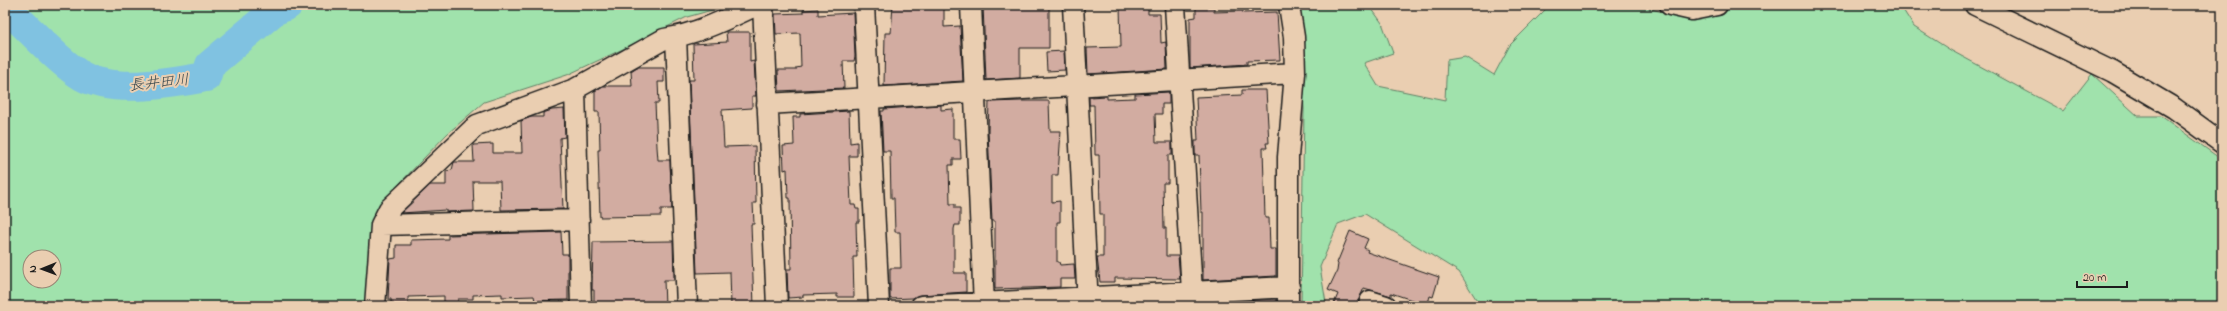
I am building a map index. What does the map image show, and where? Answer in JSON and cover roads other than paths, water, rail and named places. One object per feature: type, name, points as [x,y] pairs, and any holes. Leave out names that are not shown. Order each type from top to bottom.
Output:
[{"type":"street","points":[[375,306],[381,225],[388,209],[477,125],[575,89],[634,58],[664,39],[676,37],[717,23],[757,5]]},
{"type":"street","points":[[763,5],[778,306]]},
{"type":"street","points":[[864,5],[879,306]]},
{"type":"street","points":[[971,5],[984,304]]},
{"type":"street","points":[[1072,5],[1088,302]]},
{"type":"street","points":[[1175,5],[1192,292]]},
{"type":"street","points":[[1288,306],[1288,157],[1295,74],[1294,37],[1289,5]]},
{"type":"street","points":[[1670,5],[1692,10],[1717,5]]},
{"type":"street","points":[[1975,5],[2120,75],[2174,108],[2222,144]]},
{"type":"street","points":[[676,37],[687,306]]},
{"type":"street","points":[[768,104],[1295,74]]},
{"type":"street","points":[[575,89],[581,306]]},
{"type":"street","points":[[381,225],[579,220]]},
{"type":"street","points":[[921,306],[1088,302],[1192,292],[1289,286]]},
{"type":"street","points":[[1369,306],[1370,301],[1386,306]]},
{"type":"waterway","name":"長井田川","points":[[5,7],[63,62],[82,76],[110,85],[143,86],[206,77],[210,65],[274,11],[288,5]]}]
